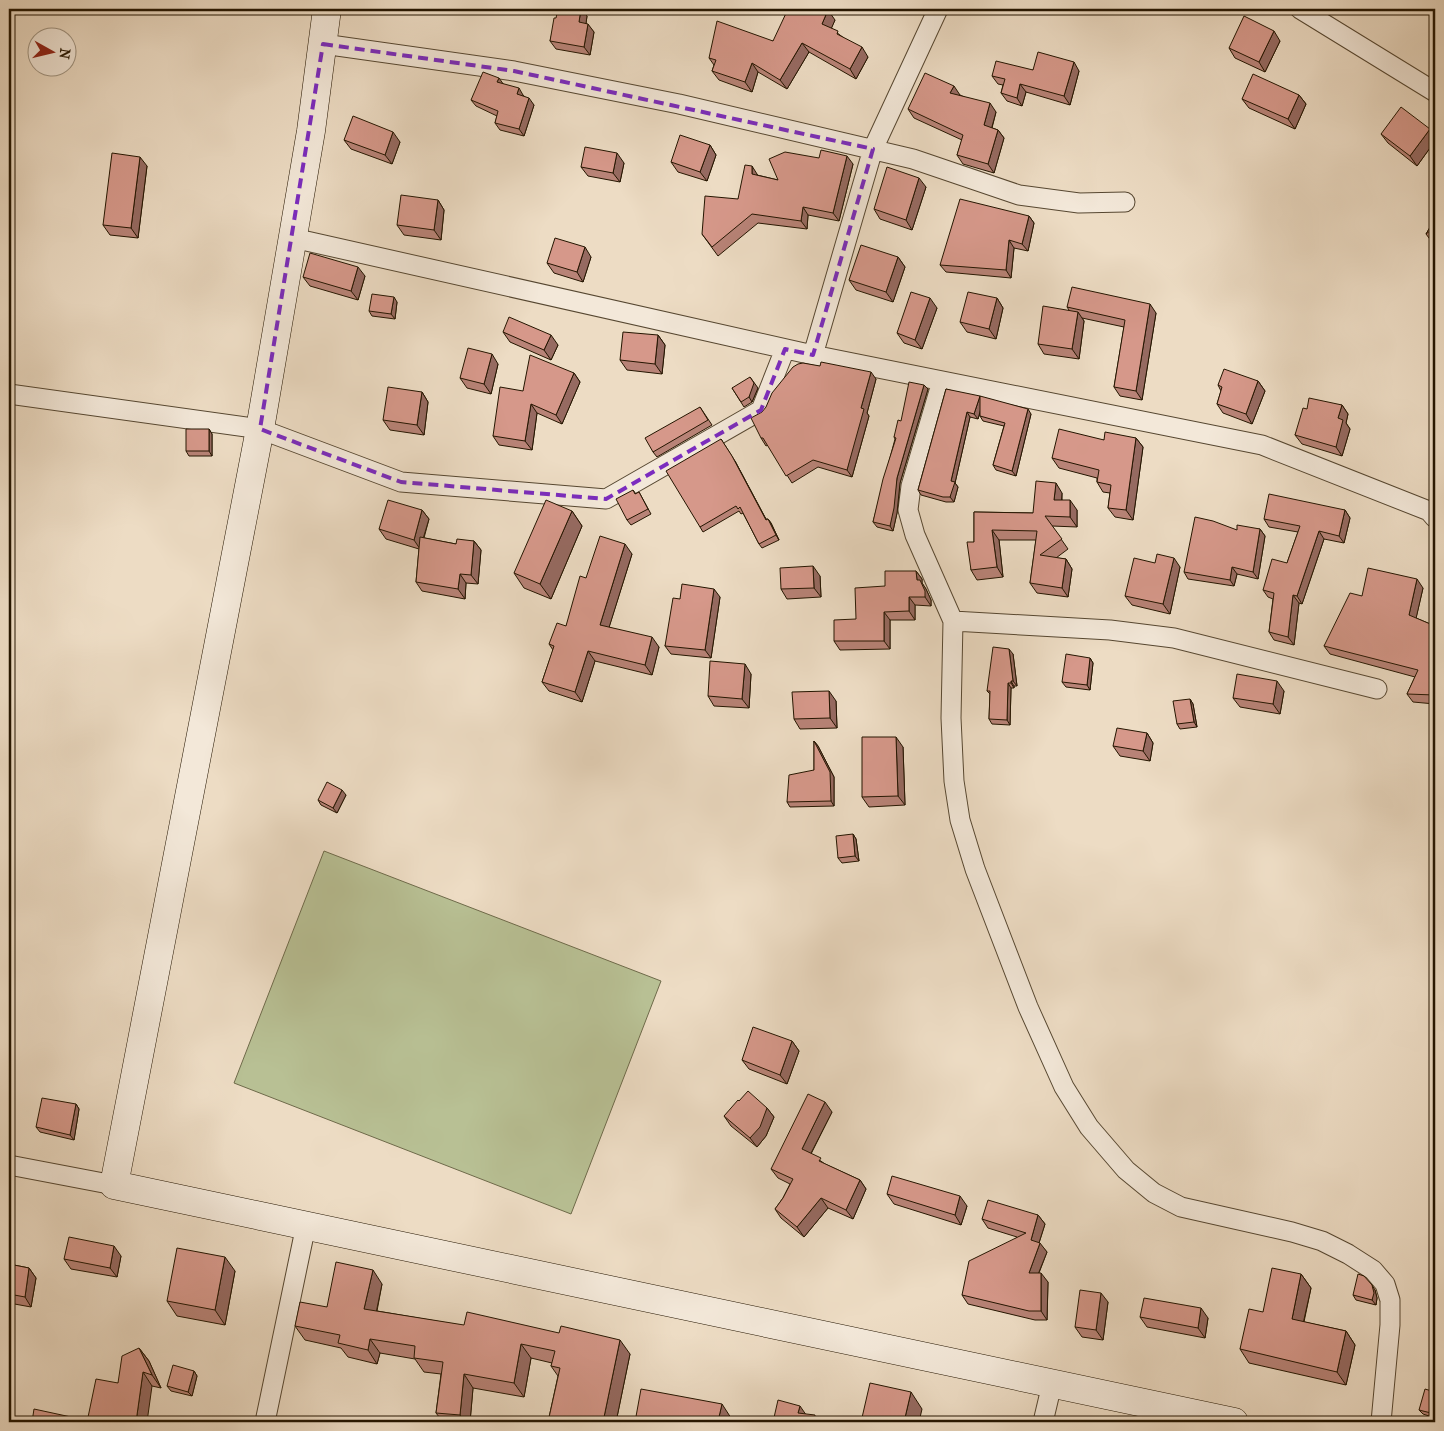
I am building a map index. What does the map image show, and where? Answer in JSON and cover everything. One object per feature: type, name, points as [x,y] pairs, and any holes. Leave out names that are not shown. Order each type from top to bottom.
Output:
[{"type":"street","points":[[114,1185],[260,429],[311,131],[327,9]]},
{"type":"street","points":[[813,355],[873,150],[938,9]]},
{"type":"street","points":[[1300,9],[1435,92]]},
{"type":"street","points":[[323,44],[514,71],[679,104],[913,159],[1019,195],[1079,203],[1125,202]]},
{"type":"street","points":[[293,238],[813,355],[1262,446],[1429,511],[1435,518]]},
{"type":"street","points":[[9,394],[260,429],[401,482],[606,498],[761,410],[785,348]]},
{"type":"street","points":[[942,381],[911,486],[908,510],[915,535],[953,622],[951,718],[954,781],[960,820],[974,869],[1028,1006],[1064,1087],[1089,1127],[1126,1170],[1154,1193],[1182,1207],[1292,1232],[1322,1241],[1348,1254],[1373,1270],[1385,1284],[1390,1300],[1390,1325],[1381,1422]]},
{"type":"street","points":[[953,622],[1110,630],[1174,638],[1377,689]]},
{"type":"street","points":[[9,1165],[306,1225],[1234,1422]]},
{"type":"street","points":[[265,1422],[306,1225]]},
{"type":"street","points":[[1044,1422],[1052,1384]]},
{"type":"highlighted area","points":[[323,44],[514,71],[873,149],[813,355],[785,349],[761,410],[606,499],[401,482],[260,429]]},
{"type":"green space","points":[[324,851],[661,981],[571,1214],[234,1083]]},
{"type":"building","points":[[558,9],[581,9],[579,22],[588,24],[584,47],[550,41],[554,18],[556,18]]},
{"type":"building","points":[[788,9],[828,10],[822,24],[838,31],[837,34],[862,47],[850,69],[802,43],[780,80],[752,63],[745,82],[712,71],[716,60],[709,58],[717,21],[773,41]]},
{"type":"building","points":[[1244,16],[1274,31],[1259,62],[1229,48]]},
{"type":"building","points":[[1038,52],[1074,62],[1064,96],[1020,84],[1017,98],[1001,93],[1005,79],[992,76],[996,61],[1033,70]]},
{"type":"building","points":[[483,72],[499,78],[497,82],[519,88],[517,94],[529,98],[519,129],[495,123],[498,111],[471,100]]},
{"type":"building","points":[[925,73],[954,86],[950,93],[990,103],[984,125],[998,130],[988,164],[957,155],[963,135],[908,109]]},
{"type":"building","points":[[1253,74],[1299,95],[1288,119],[1242,99]]},
{"type":"building","points":[[1401,107],[1430,129],[1410,156],[1381,134]]},
{"type":"building","points":[[353,116],[393,132],[385,155],[344,140]]},
{"type":"building","points":[[680,135],[710,145],[700,172],[671,162]]},
{"type":"building","points":[[585,147],[617,153],[613,173],[581,167]]},
{"type":"building","points":[[821,150],[847,156],[833,213],[803,207],[801,221],[752,214],[712,247],[702,234],[705,196],[738,199],[745,165],[752,166],[752,174],[778,180],[769,159],[785,152],[819,158]]},
{"type":"building","points":[[112,153],[140,157],[131,228],[103,225]]},
{"type":"building","points":[[887,167],[919,178],[906,220],[874,209]]},
{"type":"building","points":[[401,195],[438,200],[434,230],[397,225]]},
{"type":"building","points":[[960,199],[1029,216],[1022,244],[1009,240],[1006,270],[940,265]]},
{"type":"building","points":[[1435,219],[1435,227],[1426,234]]},
{"type":"building","points":[[555,238],[585,247],[577,272],[547,263]]},
{"type":"building","points":[[861,245],[898,257],[886,292],[849,280]]},
{"type":"building","points":[[310,253],[358,267],[351,291],[303,277]]},
{"type":"building","points":[[1072,287],[1150,304],[1136,391],[1114,387],[1125,320],[1067,307]]},
{"type":"building","points":[[911,292],[930,298],[915,340],[897,333]]},
{"type":"building","points":[[968,292],[997,298],[989,329],[960,322]]},
{"type":"building","points":[[372,294],[394,297],[391,314],[369,311]]},
{"type":"building","points":[[1043,306],[1078,312],[1072,349],[1038,344]]},
{"type":"building","points":[[1435,308],[1435,327],[1430,326]]},
{"type":"building","points":[[509,317],[551,335],[544,350],[503,332]]},
{"type":"building","points":[[623,332],[658,335],[655,364],[620,360]]},
{"type":"building","points":[[468,348],[492,354],[484,384],[460,378]]},
{"type":"building","points":[[530,355],[574,373],[556,415],[531,404],[525,441],[493,436],[500,387],[523,391]]},
{"type":"building","points":[[821,362],[871,372],[861,408],[864,409],[847,470],[813,460],[786,476],[763,438],[761,438],[751,418],[762,412],[772,393],[793,367],[803,363],[820,366]]},
{"type":"building","points":[[1224,369],[1258,381],[1246,414],[1217,404],[1222,387],[1218,385]]},
{"type":"building","points":[[750,377],[754,383],[749,397],[741,402],[732,388]]},
{"type":"building","points":[[909,382],[924,385],[897,478],[890,526],[873,522],[883,479],[896,438],[894,437],[898,420],[901,421]]},
{"type":"building","points":[[388,387],[422,392],[417,425],[383,420]]},
{"type":"building","points":[[946,389],[980,396],[974,414],[967,412],[951,481],[955,482],[950,497],[918,490]]},
{"type":"building","points":[[980,396],[1028,409],[1012,471],[993,465],[1005,423],[980,416]]},
{"type":"building","points":[[1309,398],[1342,405],[1338,418],[1343,420],[1336,447],[1295,435],[1303,408],[1307,409]]},
{"type":"building","points":[[700,407],[708,420],[653,452],[645,438]]},
{"type":"building","points":[[186,429],[209,429],[209,451],[186,451]]},
{"type":"building","points":[[1059,429],[1104,440],[1105,432],[1136,438],[1126,510],[1108,508],[1111,485],[1097,482],[1099,470],[1052,458]]},
{"type":"building","points":[[721,439],[776,535],[759,544],[740,507],[738,509],[736,506],[700,527],[666,471]]},
{"type":"building","points":[[1036,481],[1056,483],[1054,500],[1070,500],[1070,517],[1045,516],[1062,539],[1040,555],[1066,559],[1062,588],[1030,583],[1037,531],[992,530],[997,567],[971,570],[967,542],[974,542],[974,512],[1033,513]]},
{"type":"building","points":[[633,490],[635,494],[639,492],[648,509],[627,520],[616,499]]},
{"type":"building","points":[[1269,494],[1345,510],[1339,536],[1319,531],[1297,596],[1293,595],[1288,637],[1269,632],[1274,593],[1263,590],[1272,559],[1287,563],[1300,526],[1264,519]]},
{"type":"building","points":[[388,500],[422,510],[414,540],[379,529]]},
{"type":"building","points":[[546,500],[572,511],[540,584],[514,573]]},
{"type":"building","points":[[1195,517],[1213,521],[1237,530],[1237,525],[1260,529],[1253,572],[1232,567],[1230,580],[1184,572]]},
{"type":"building","points":[[600,536],[625,544],[600,625],[652,637],[645,665],[588,651],[575,692],[542,682],[554,646],[549,644],[557,623],[566,626],[580,576],[586,578]]},
{"type":"building","points":[[420,537],[456,544],[457,539],[474,541],[471,575],[460,574],[458,589],[416,582]]},
{"type":"building","points":[[1157,554],[1174,558],[1163,604],[1125,596],[1134,558],[1155,563]]},
{"type":"building","points":[[813,566],[814,588],[781,589],[780,568]]},
{"type":"building","points":[[1368,568],[1417,579],[1409,615],[1435,626],[1435,695],[1407,694],[1418,670],[1324,646],[1350,593],[1362,596]]},
{"type":"building","points":[[885,571],[916,571],[917,580],[920,580],[925,591],[925,597],[909,597],[909,611],[884,612],[884,641],[834,641],[834,620],[856,619],[855,588],[885,586]]},
{"type":"building","points":[[682,584],[714,589],[705,650],[665,646],[673,598],[680,599]]},
{"type":"building","points":[[993,647],[1009,649],[1013,681],[1008,683],[1007,720],[989,719],[990,691],[987,691]]},
{"type":"building","points":[[1066,654],[1090,658],[1087,685],[1062,682]]},
{"type":"building","points":[[710,661],[745,664],[742,699],[708,696]]},
{"type":"building","points":[[1237,674],[1277,681],[1273,704],[1233,698]]},
{"type":"building","points":[[829,691],[830,718],[794,719],[792,692]]},
{"type":"building","points":[[1190,699],[1194,722],[1177,724],[1173,701]]},
{"type":"building","points":[[1117,728],[1147,733],[1143,751],[1113,746]]},
{"type":"building","points":[[862,737],[896,737],[898,796],[862,797]]},
{"type":"building","points":[[814,741],[830,772],[831,801],[787,802],[789,775],[814,770]]},
{"type":"building","points":[[327,782],[342,790],[333,808],[318,800]]},
{"type":"building","points":[[853,834],[855,856],[838,858],[836,836]]},
{"type":"building","points":[[753,1027],[792,1041],[780,1075],[742,1060]]},
{"type":"building","points":[[748,1091],[767,1108],[760,1127],[750,1138],[724,1116]]},
{"type":"building","points":[[808,1094],[825,1102],[802,1149],[821,1158],[819,1161],[860,1180],[846,1210],[821,1198],[797,1227],[775,1209],[793,1179],[771,1169]]},
{"type":"building","points":[[42,1098],[76,1104],[70,1135],[36,1127]]},
{"type":"building","points":[[892,1176],[960,1196],[955,1215],[887,1194]]},
{"type":"building","points":[[988,1200],[1038,1215],[1031,1240],[1040,1243],[1029,1273],[1041,1273],[1041,1311],[1029,1311],[962,1295],[969,1261],[1026,1233],[982,1219]]},
{"type":"building","points":[[69,1237],[114,1246],[110,1268],[64,1259]]},
{"type":"building","points":[[177,1248],[225,1257],[215,1310],[167,1301]]},
{"type":"building","points":[[336,1262],[373,1270],[364,1309],[464,1325],[467,1312],[559,1333],[561,1326],[620,1340],[603,1422],[548,1422],[560,1368],[551,1366],[555,1351],[521,1344],[514,1383],[464,1374],[460,1415],[436,1413],[443,1362],[414,1358],[415,1346],[370,1339],[368,1350],[338,1343],[340,1335],[295,1326],[300,1302],[327,1307]]},
{"type":"building","points":[[9,1264],[29,1268],[25,1297],[9,1294]]},
{"type":"building","points":[[1272,1268],[1301,1274],[1292,1319],[1346,1331],[1337,1372],[1240,1349],[1249,1309],[1263,1312]]},
{"type":"building","points":[[1358,1274],[1364,1276],[1372,1285],[1374,1293],[1372,1300],[1353,1295]]},
{"type":"building","points":[[1080,1290],[1101,1293],[1096,1330],[1075,1327]]},
{"type":"building","points":[[1144,1298],[1201,1308],[1198,1328],[1140,1317]]},
{"type":"building","points":[[139,1348],[152,1375],[143,1372],[136,1422],[87,1422],[96,1379],[118,1383],[122,1356]]},
{"type":"building","points":[[173,1365],[194,1371],[188,1392],[167,1386]]},
{"type":"building","points":[[870,1383],[911,1392],[904,1422],[861,1422]]},
{"type":"building","points":[[641,1389],[722,1404],[719,1417],[740,1422],[635,1422]]},
{"type":"building","points":[[1425,1389],[1435,1392],[1435,1414],[1419,1410]]},
{"type":"building","points":[[778,1400],[800,1406],[798,1413],[843,1422],[773,1422]]},
{"type":"building","points":[[34,1409],[71,1417],[70,1422],[32,1422]]},
{"type":"building","points":[[294,1419],[310,1422],[293,1422]]}]
